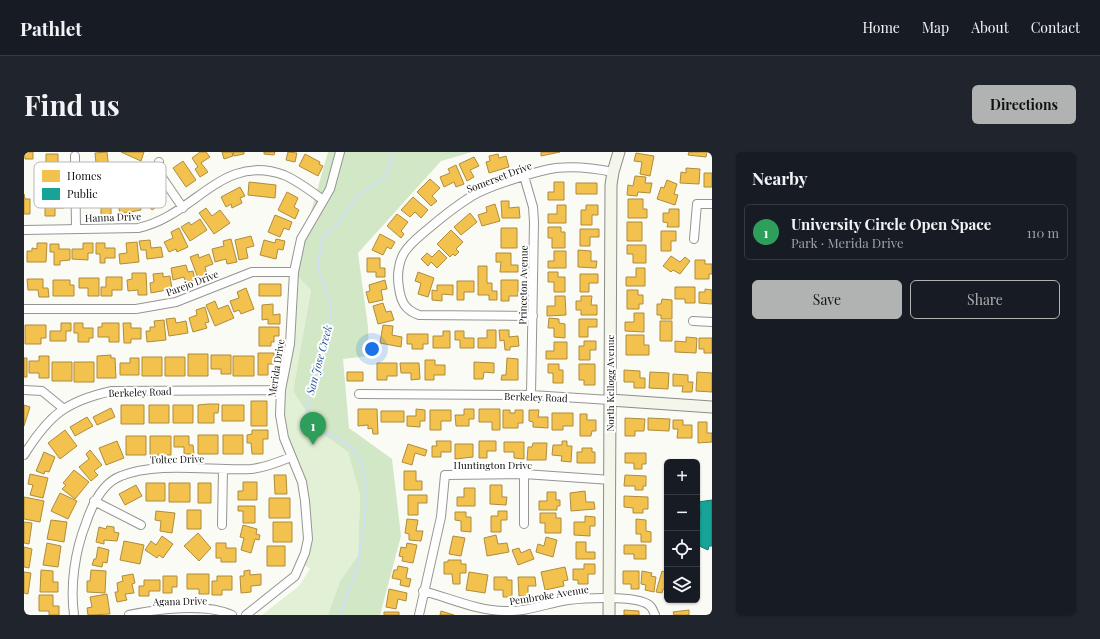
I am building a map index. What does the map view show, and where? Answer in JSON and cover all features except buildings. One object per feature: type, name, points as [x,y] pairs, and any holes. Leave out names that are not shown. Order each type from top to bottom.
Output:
[{"type":"street","name":"Merida Drive","points":[[246,615],[295,576],[305,553],[308,539],[302,482],[284,438],[280,415],[281,390],[290,344],[294,272],[301,239],[330,189],[340,152]]},
{"type":"street","name":"North Kellogg Avenue","points":[[609,615],[611,480],[611,185],[619,152]]},
{"type":"street","points":[[76,156],[76,162]]},
{"type":"street","name":"Somerset Drive","points":[[532,316],[419,315],[406,308],[401,301],[398,283],[399,266],[404,253],[411,244],[447,213],[474,195],[524,176],[555,168],[595,168],[613,172]]},
{"type":"street","name":"Hanna Drive","points":[[24,230],[138,228],[156,222],[183,208],[218,181],[244,169],[272,171],[285,175],[323,200]]},
{"type":"street","name":"Princeton Avenue","points":[[524,176],[533,207],[534,222],[531,395]]},
{"type":"street","points":[[166,183],[183,208]]},
{"type":"street","points":[[694,239],[697,204],[712,204]]},
{"type":"street","points":[[76,208],[76,228]]},
{"type":"street","name":"Parejo Drive","points":[[24,309],[136,309],[176,302],[252,272],[294,272]]},
{"type":"street","points":[[693,321],[712,322]]},
{"type":"street","points":[[24,390],[42,391],[64,409]]},
{"type":"street","name":"Berkeley Road","points":[[24,455],[48,421],[64,409],[92,395],[112,391],[281,390]]},
{"type":"street","name":"Berkeley Road","points":[[359,394],[531,395],[712,407]]},
{"type":"street","name":"Toltec Drive","points":[[74,615],[72,600],[74,574],[82,532],[94,502],[106,487],[120,476],[147,469],[252,469],[291,456]]},
{"type":"street","points":[[222,524],[223,469]]},
{"type":"street","points":[[524,474],[524,524]]},
{"type":"street","name":"Huntington Drive","points":[[419,615],[423,591],[441,517],[446,475],[524,474],[611,480]]},
{"type":"street","points":[[94,502],[141,525]]},
{"type":"street","name":"Pembroke Avenue","points":[[423,591],[481,608],[504,612],[526,611],[567,600],[609,599],[642,601],[653,608],[655,615]]},
{"type":"street","name":"Agana Drive","points":[[129,615],[188,608],[221,611],[232,615]]},
{"type":"green space","points":[[328,152],[472,152],[441,161],[358,253],[368,327],[369,356],[343,359],[349,428],[392,459],[401,536],[380,615],[328,615],[340,581],[358,556],[360,495],[348,452],[320,432],[293,391],[311,290],[294,272]]},
{"type":"green space","points":[[294,272],[311,290],[293,391],[320,432],[348,452],[360,495],[358,556],[340,581],[328,615],[262,615],[299,586],[310,569],[301,563],[305,553],[305,501],[280,415],[287,365]]},
{"type":"waterway","name":"San Jose Creek","points":[[339,615],[357,566],[364,523],[365,490],[364,474],[360,461],[354,450],[343,441],[318,429],[306,414],[312,378],[319,365],[329,325],[331,307],[319,272],[319,257],[326,233],[337,225],[358,196],[383,178],[390,168],[393,152]]},
{"type":"place","name":"University Circle Open Space","points":[[313,445]]}]
